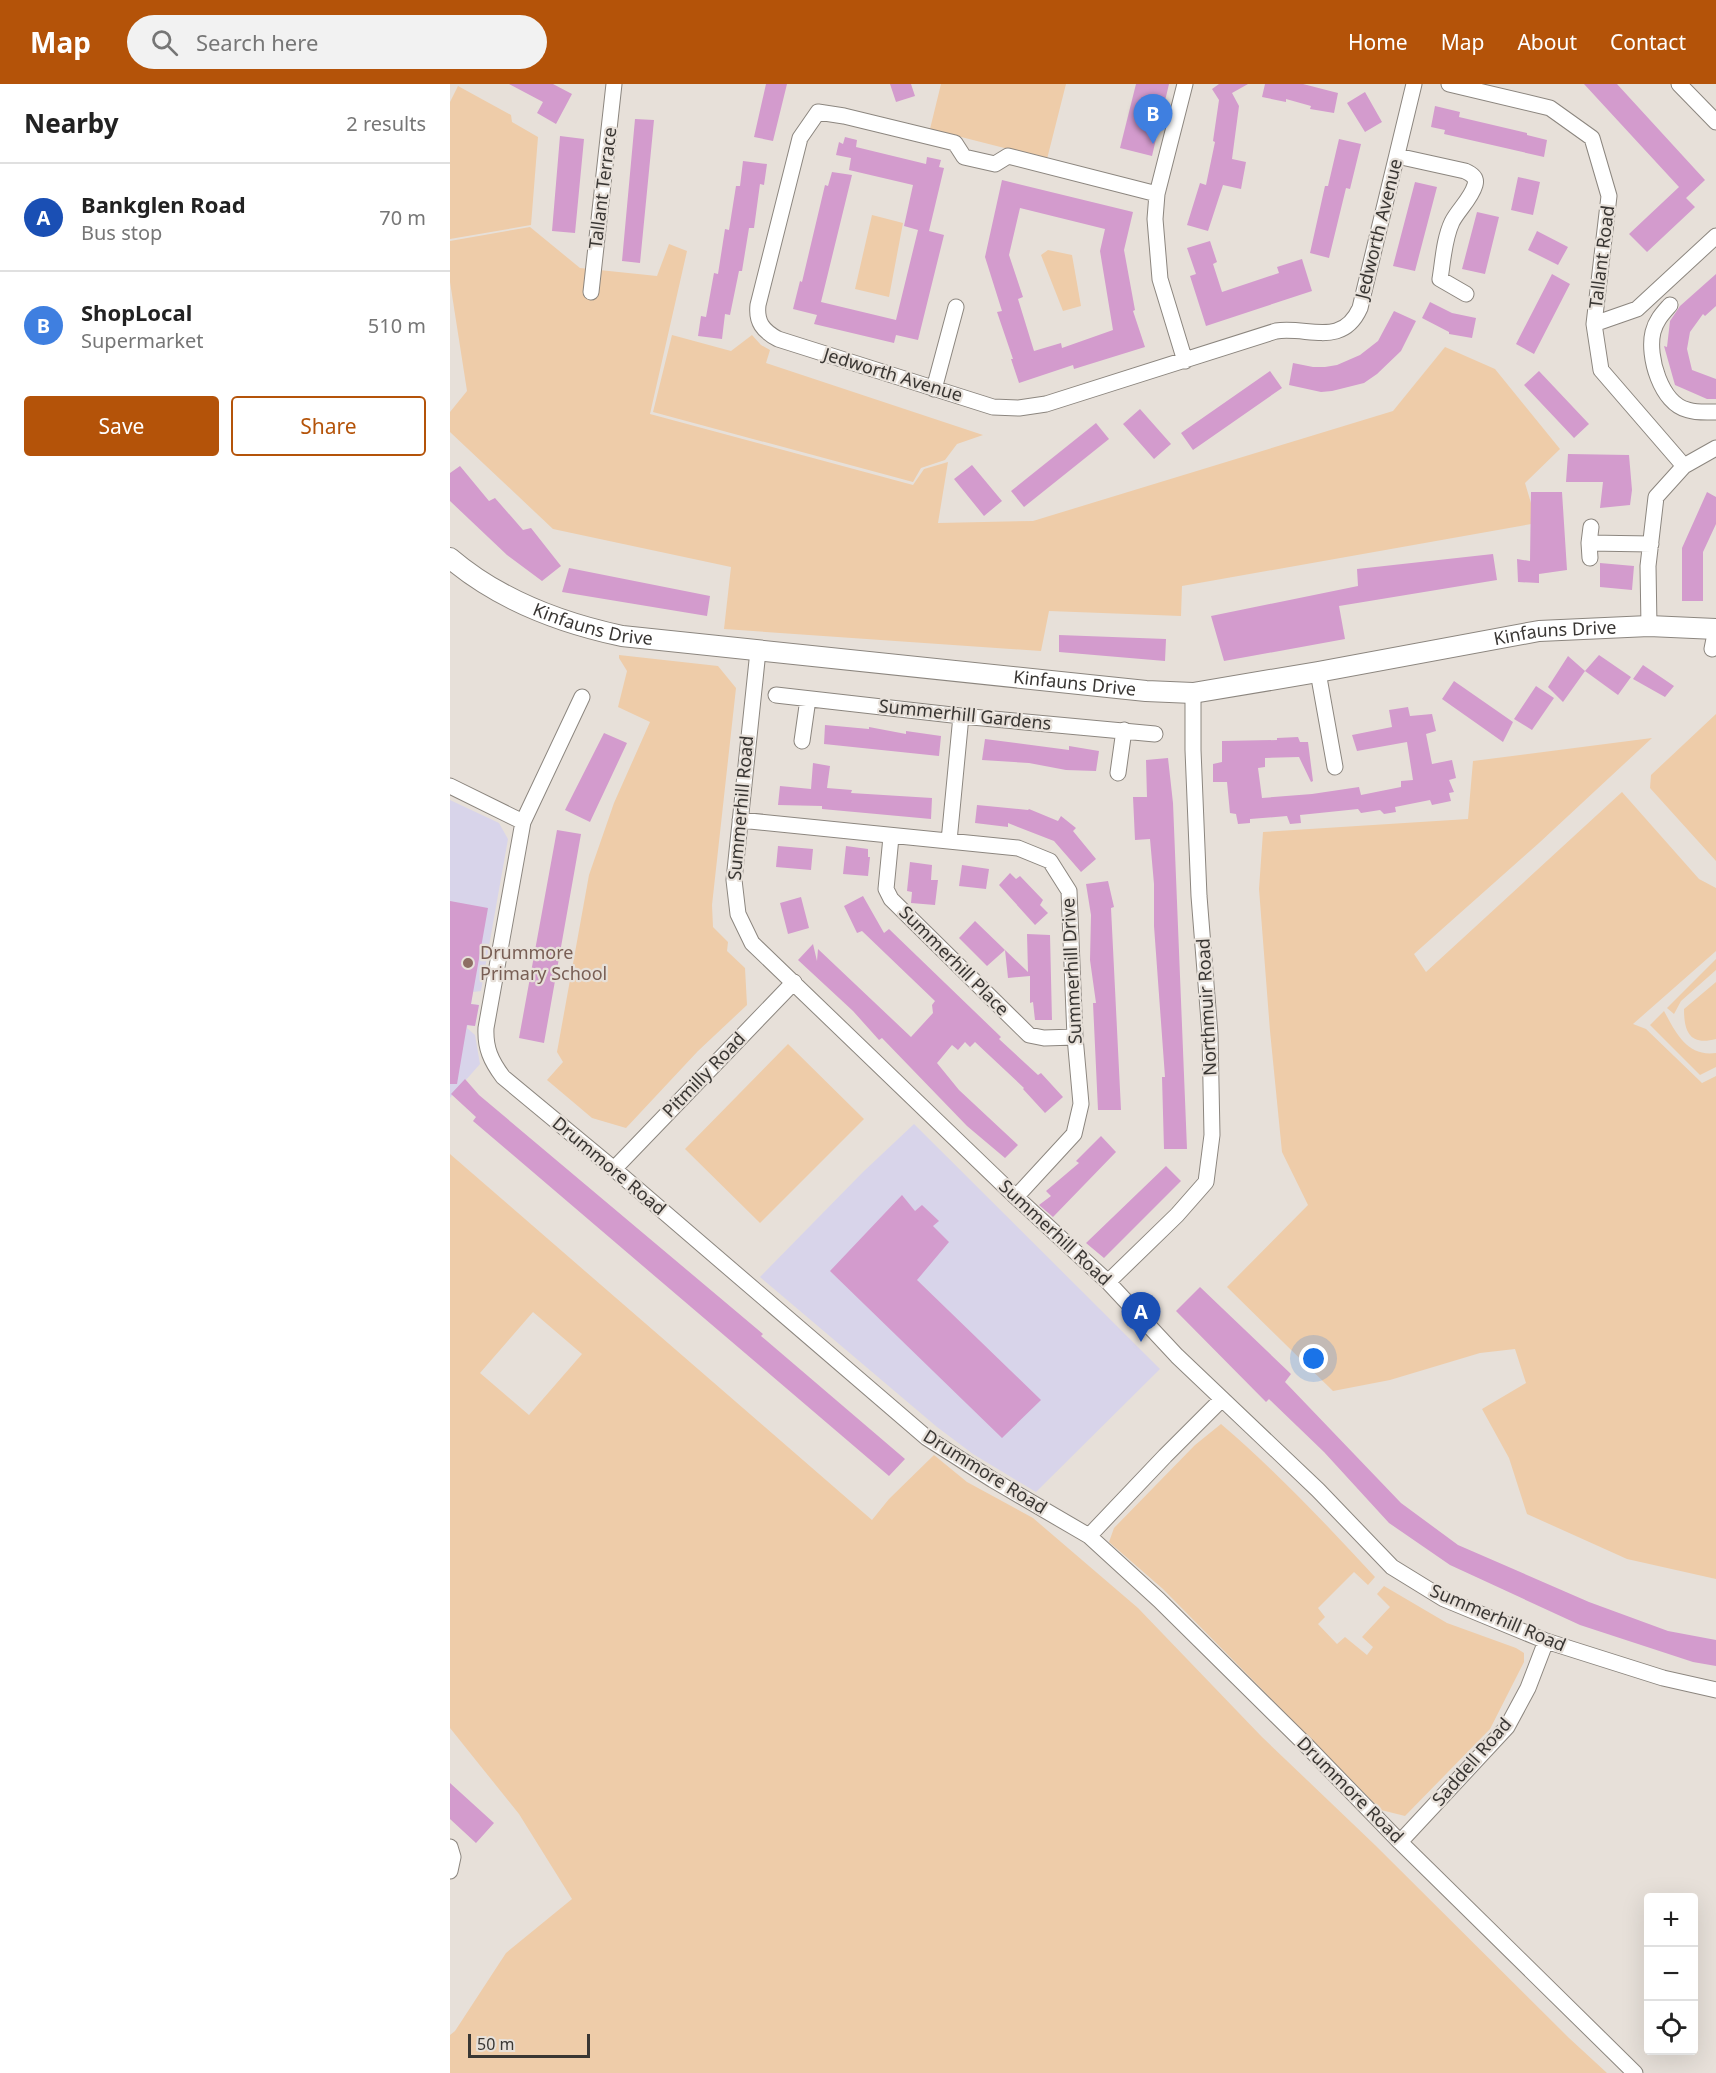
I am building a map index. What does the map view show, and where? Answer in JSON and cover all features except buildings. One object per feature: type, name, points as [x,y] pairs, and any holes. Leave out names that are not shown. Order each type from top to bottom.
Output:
[{"type":"street","name":"Tallant Terrace","points":[[591,292],[614,84]]},
{"type":"street","points":[[1185,84],[1157,194],[1155,219],[1160,279],[1185,360]]},
{"type":"street","name":"Jedworth Avenue","points":[[1157,194],[1008,156],[996,164],[990,164],[964,157],[955,142],[818,112],[800,138],[758,305],[759,322],[763,328],[778,339],[993,406],[1019,408],[1046,404],[1276,331],[1288,329],[1328,334],[1349,324],[1360,308],[1414,84]]},
{"type":"street","name":"Tallant Road","points":[[1449,84],[1550,108],[1592,138],[1609,196],[1594,324],[1601,370],[1684,466]]},
{"type":"street","points":[[1679,84],[1716,122]]},
{"type":"street","points":[[1397,156],[1466,171],[1475,178],[1472,192],[1457,213],[1448,232],[1440,279],[1466,294]]},
{"type":"street","points":[[1594,324],[1637,309],[1716,236]]},
{"type":"street","points":[[1670,305],[1658,319],[1653,333],[1653,356],[1657,378],[1668,396],[1686,410],[1716,412]]},
{"type":"street","points":[[934,389],[956,307]]},
{"type":"street","points":[[1637,309],[1655,326]]},
{"type":"street","points":[[1649,626],[1648,566],[1656,497],[1684,466],[1716,448]]},
{"type":"street","points":[[1591,527],[1589,550],[1651,544]]},
{"type":"street","name":"Kinfauns Drive","points":[[450,558],[480,580],[531,608],[569,622],[622,636],[1146,691],[1193,693],[1539,630],[1649,626],[1716,629]]},
{"type":"street","points":[[1712,649],[1716,629]]},
{"type":"street","name":"Summerhill Road","points":[[758,651],[734,880],[738,914],[753,943],[1016,1197],[1108,1282],[1177,1356],[1318,1490],[1392,1567],[1444,1599],[1546,1641],[1663,1678],[1716,1690]]},
{"type":"street","points":[[1318,672],[1335,767]]},
{"type":"street","name":"Northmuir Road","points":[[1108,1282],[1177,1215],[1206,1182],[1212,1136],[1210,1034],[1199,896],[1192,750],[1193,693]]},
{"type":"street","name":"Summerhill Gardens","points":[[776,695],[961,716],[1155,734]]},
{"type":"street","name":"Drummore Road","points":[[582,697],[523,822],[486,1028],[486,1048],[503,1077],[614,1168],[927,1438],[1089,1536],[1167,1608],[1635,2073]]},
{"type":"street","points":[[802,741],[808,699]]},
{"type":"street","points":[[949,841],[961,716]]},
{"type":"street","points":[[1118,773],[1124,730]]},
{"type":"street","points":[[450,786],[523,822]]},
{"type":"street","name":"Summerhill Drive","points":[[740,820],[1018,848],[1050,861],[1068,891],[1075,1037],[1081,1104],[1074,1134],[1016,1197]]},
{"type":"street","name":"Summerhill Place","points":[[891,837],[886,889],[891,899],[1029,1035],[1044,1038],[1075,1037]]},
{"type":"street","name":"Pitmilly Road","points":[[614,1168],[794,982]]},
{"type":"street","points":[[1089,1536],[1222,1399]]},
{"type":"street","name":"Saddell Road","points":[[1400,1842],[1507,1727],[1528,1688],[1546,1641]]},
{"type":"street","points":[[450,1847],[453,1857],[450,1871]]},
{"type":"shaded area","points":[[941,84],[1066,84],[1047,159],[930,129]]},
{"type":"shaded area","points":[[458,86],[511,115],[512,122],[538,137],[531,225],[450,239],[450,102]]},
{"type":"shaded area","points":[[872,215],[903,223],[889,297],[855,289]]},
{"type":"shaded area","points":[[530,227],[580,268],[657,276],[669,244],[687,251],[650,414],[913,485],[924,469],[948,462],[938,523],[1033,521],[1393,411],[1445,347],[1495,369],[1560,449],[1525,483],[1537,523],[1182,586],[1181,616],[1049,611],[1041,651],[724,629],[731,567],[553,529],[450,432],[450,412],[467,391],[450,282],[450,241]]},
{"type":"shaded area","points":[[1048,250],[1072,255],[1081,306],[1063,311],[1041,255]]},
{"type":"shaded area","points":[[672,335],[731,351],[752,335],[761,345],[770,350],[766,363],[983,435],[957,444],[945,460],[921,468],[913,482],[653,412]]},
{"type":"shaded area","points":[[619,655],[718,666],[736,688],[712,905],[713,927],[728,942],[727,951],[745,968],[747,1005],[698,1051],[626,1128],[592,1118],[547,1080],[563,1062],[557,1052],[589,875],[614,803],[650,722],[618,707],[627,671]]},
{"type":"shaded area","points":[[1716,714],[1716,861],[1650,788],[1651,775]]},
{"type":"shaded area","points":[[1652,738],[1539,843],[1414,954],[1426,972],[1622,792],[1699,879],[1716,888],[1716,951],[1633,1024],[1646,1029],[1702,1083],[1716,1076],[1716,1579],[1627,1559],[1527,1514],[1509,1458],[1482,1409],[1526,1383],[1515,1349],[1480,1353],[1390,1380],[1333,1391],[1227,1287],[1308,1205],[1282,1152],[1259,889],[1263,832],[1468,819],[1473,761]]},
{"type":"shaded area","name":"Drummore Primary School","points":[[450,800],[499,823],[508,839],[481,991],[473,992],[471,1004],[479,1005],[475,1026],[468,1025],[467,1028],[475,1035],[480,1064],[450,1098]]},
{"type":"shaded area","points":[[1716,959],[1716,970],[1681,1001],[1674,1014],[1667,1008]]},
{"type":"shaded area","points":[[1716,982],[1716,1039],[1707,1041],[1694,1039],[1685,1024],[1684,1009]]},
{"type":"shaded area","points":[[1664,1011],[1678,1035],[1690,1047],[1697,1051],[1716,1053],[1716,1067],[1700,1075],[1650,1025]]},
{"type":"shaded area","points":[[788,1044],[864,1119],[760,1223],[685,1149]]},
{"type":"shaded area","points":[[914,1124],[1160,1369],[1036,1492],[973,1454],[937,1427],[760,1277],[863,1172]]},
{"type":"shaded area","points":[[450,1154],[872,1520],[889,1499],[934,1455],[967,1482],[1033,1518],[1138,1608],[1262,1737],[1607,2073],[450,2073],[450,2035],[455,2031],[506,1953],[572,1899],[519,1814],[450,1728]],"holes":[[[533,1312],[582,1354],[529,1415],[480,1373]]]},
{"type":"shaded area","points":[[1221,1424],[1281,1479],[1375,1577],[1368,1585],[1354,1572],[1318,1608],[1325,1617],[1318,1624],[1337,1644],[1345,1637],[1367,1655],[1373,1647],[1362,1637],[1390,1607],[1377,1594],[1384,1586],[1447,1623],[1524,1653],[1524,1662],[1490,1729],[1405,1816],[1381,1810],[1163,1589],[1109,1542],[1114,1528],[1195,1445]]},
{"type":"place","name":"ShopLocal","points":[[1153,144]]},
{"type":"place","name":"Drummore Primary School","points":[[468,963]]},
{"type":"place","name":"Bankglen Road","points":[[1141,1342]]}]
